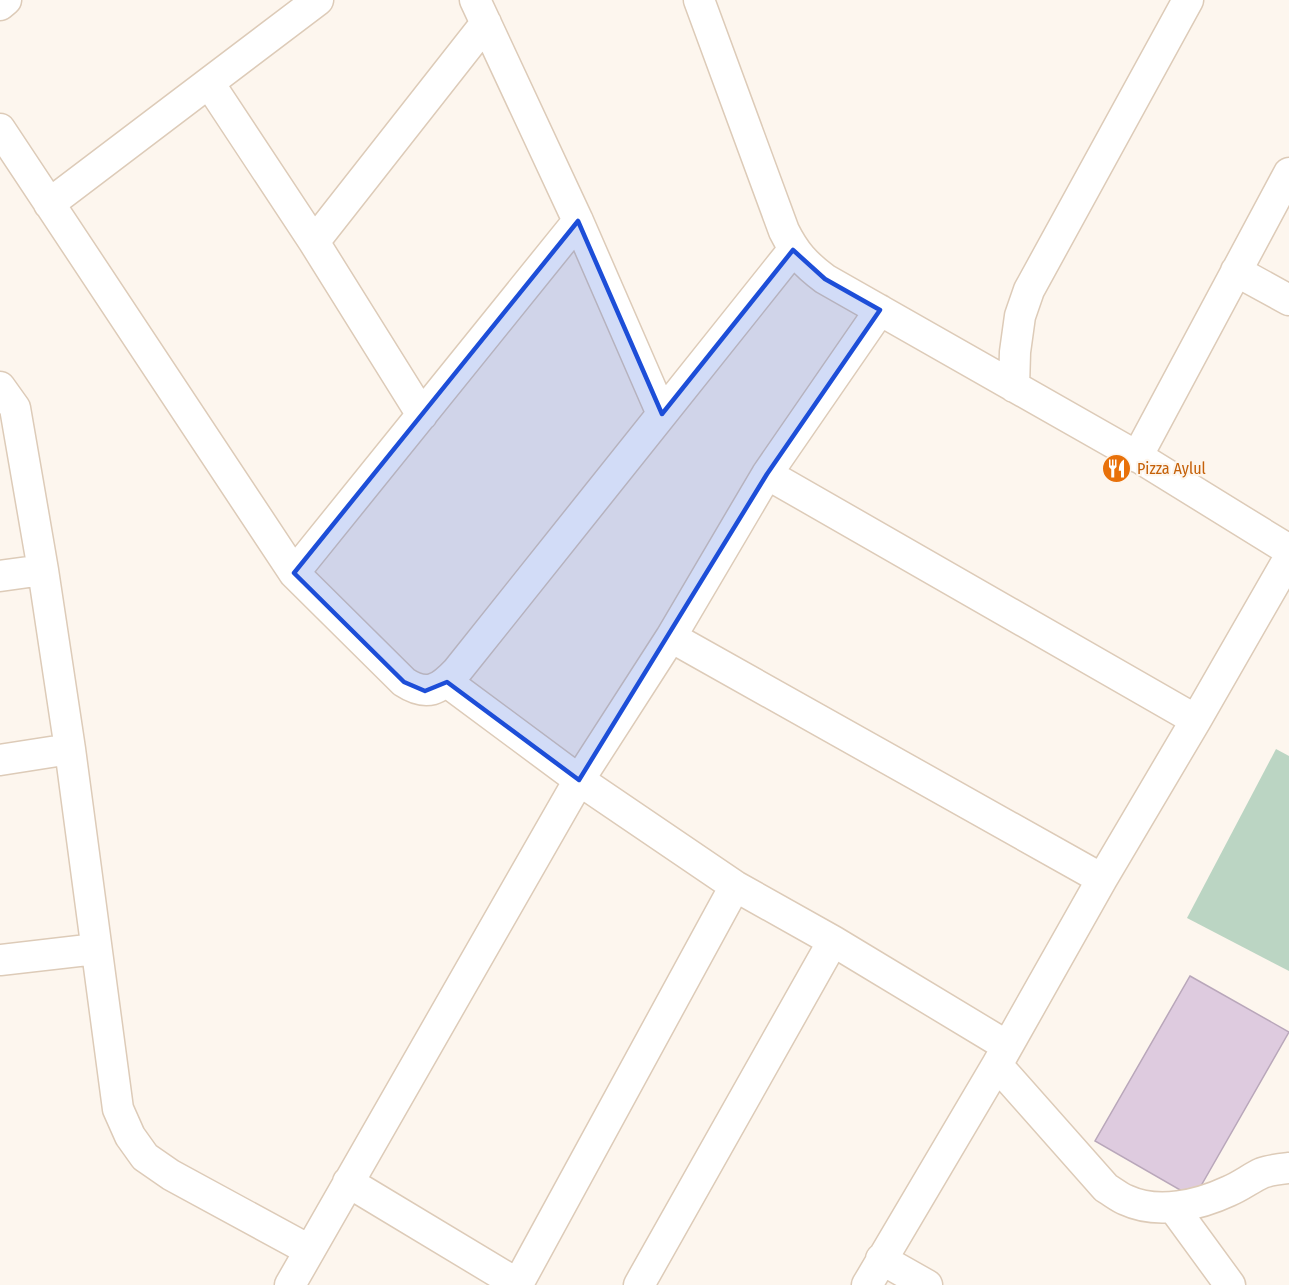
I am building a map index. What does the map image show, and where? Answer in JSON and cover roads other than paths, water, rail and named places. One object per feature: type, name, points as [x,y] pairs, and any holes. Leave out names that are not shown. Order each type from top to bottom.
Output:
[{"type":"street","points":[[0,5],[6,0]]},
{"type":"street","points":[[50,204],[318,0]]},
{"type":"street","points":[[699,0],[783,231],[808,266],[825,279],[1137,457],[1289,550]]},
{"type":"street","points":[[1014,387],[1015,352],[1020,316],[1029,290],[1188,0]]},
{"type":"street","points":[[314,242],[481,11],[578,221],[662,414]]},
{"type":"street","points":[[209,83],[314,242],[422,415]]},
{"type":"street","points":[[0,129],[294,573],[404,682],[414,689],[437,688],[457,671],[794,249]]},
{"type":"street","points":[[1137,457],[1289,173]]},
{"type":"street","points":[[294,573],[578,221]]},
{"type":"street","points":[[1236,271],[1289,300]]},
{"type":"street","points":[[290,1285],[579,780],[671,637],[767,474],[880,310]]},
{"type":"street","points":[[0,387],[15,408],[43,570],[118,1109],[130,1136],[145,1157],[171,1174],[309,1250]]},
{"type":"street","points":[[767,474],[1196,720]]},
{"type":"street","points":[[927,1285],[874,1272],[1002,1056],[1289,558]]},
{"type":"street","points":[[0,576],[43,570]]},
{"type":"street","points":[[671,637],[1102,879]]},
{"type":"street","points":[[447,681],[579,780],[735,886],[832,942],[1002,1056],[1106,1188],[1126,1201],[1149,1207],[1173,1207],[1229,1192],[1263,1173],[1289,1168]]},
{"type":"street","points":[[0,760],[69,749]]},
{"type":"street","points":[[348,1182],[519,1285],[735,886]]},
{"type":"street","points":[[639,1285],[832,942]]},
{"type":"street","points":[[0,960],[96,949]]},
{"type":"street","points":[[1173,1207],[1230,1285]]},
{"type":"place","name":"Pizza Aylul","points":[[1116,468]]}]
